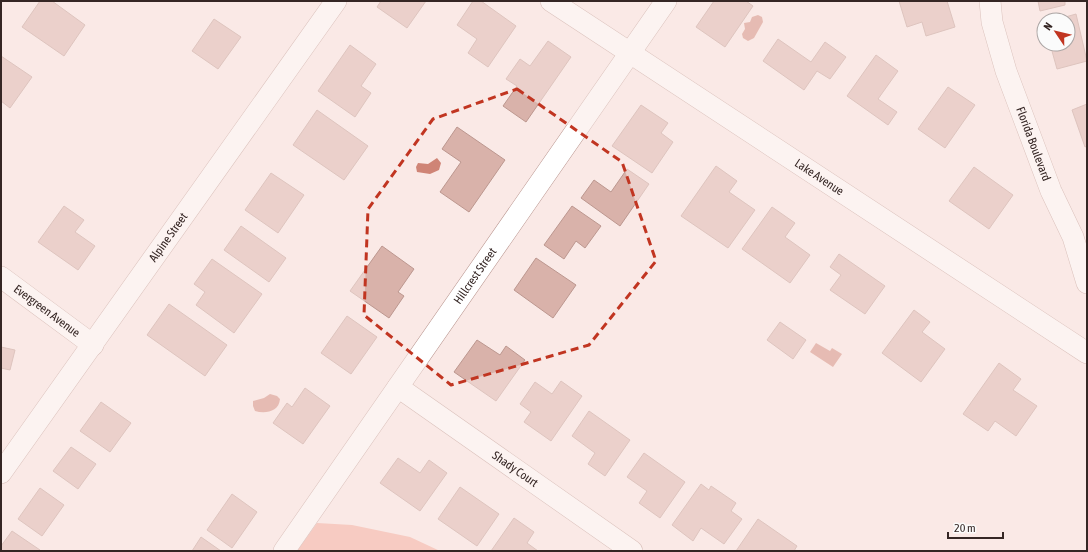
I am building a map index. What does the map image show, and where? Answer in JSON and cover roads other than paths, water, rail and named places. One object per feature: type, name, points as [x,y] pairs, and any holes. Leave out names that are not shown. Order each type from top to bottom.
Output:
[{"type":"street","name":"Alpine Street","points":[[1,474],[336,1]]},
{"type":"street","name":"Lake Avenue","points":[[551,1],[1086,349]]},
{"type":"street","name":"Hillcrest Street","points":[[284,551],[666,1]]},
{"type":"street","name":"Florida Boulevard","points":[[990,1],[992,22],[1006,70],[1051,192],[1073,237],[1087,284]]},
{"type":"street","name":"Evergreen Avenue","points":[[1,278],[93,345]]},
{"type":"street","name":"Shady Court","points":[[398,387],[632,551]]}]
